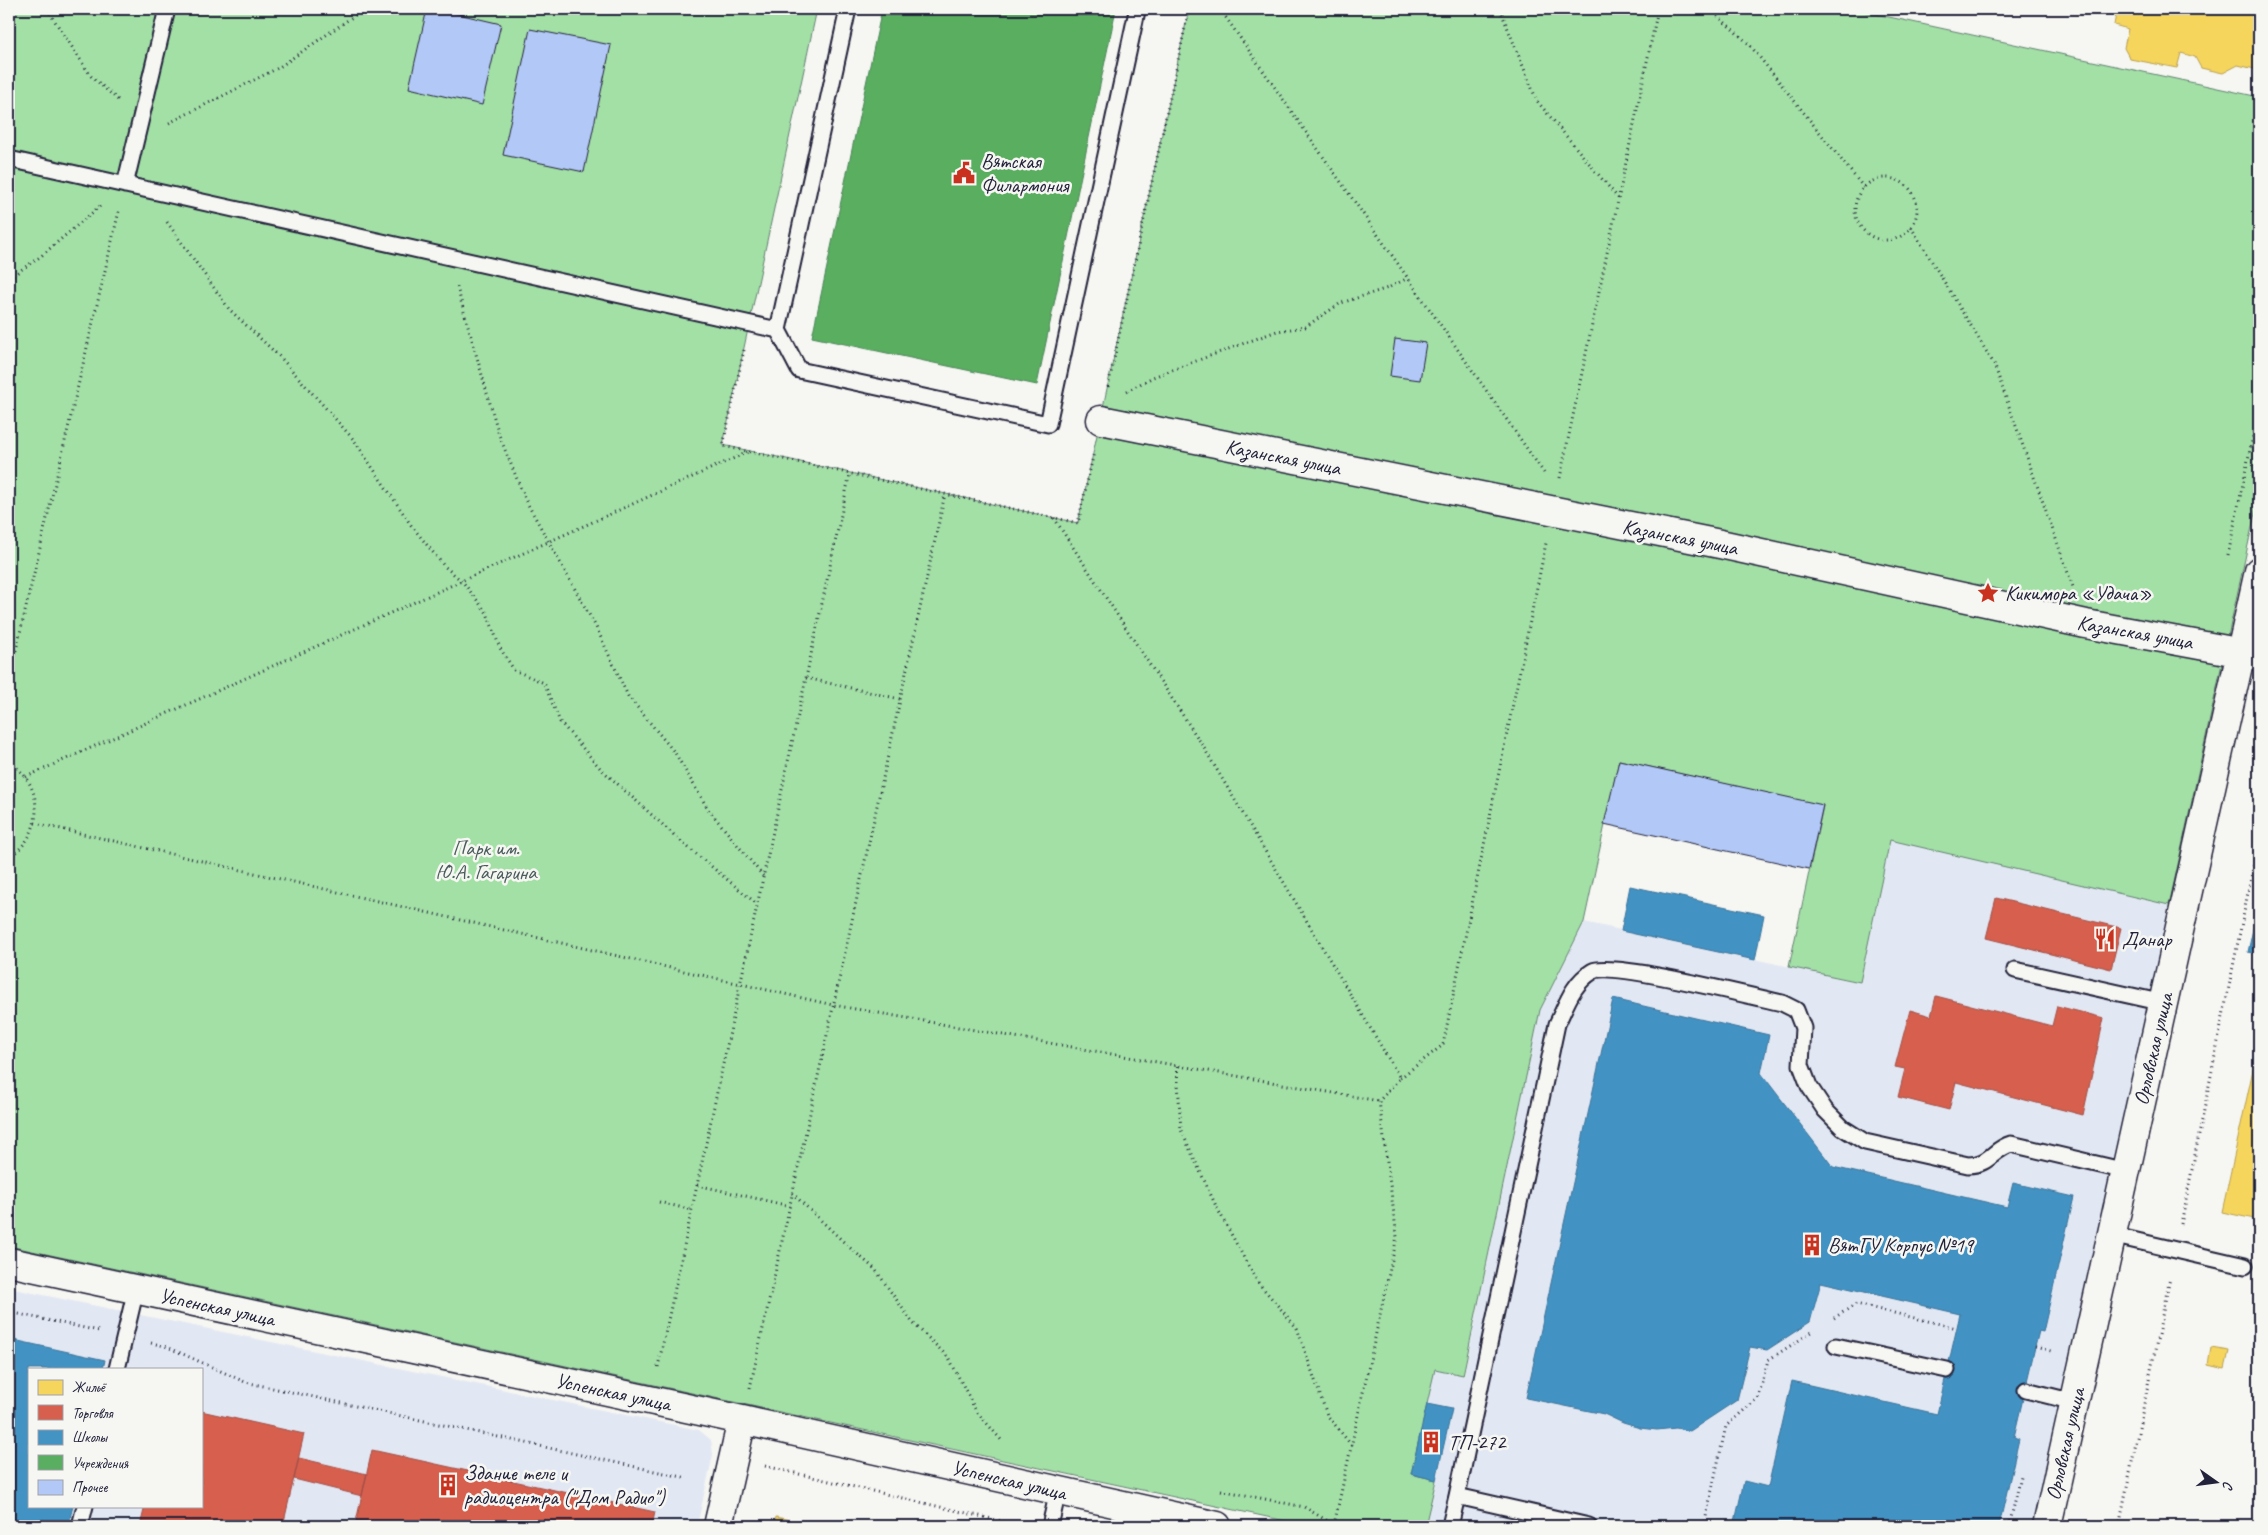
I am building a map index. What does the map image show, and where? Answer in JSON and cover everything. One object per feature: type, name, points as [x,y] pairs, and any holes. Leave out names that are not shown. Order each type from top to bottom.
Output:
[{"type":"street","name":"Казанская улица","points":[[1102,412],[1555,502],[1720,544],[2086,624],[2250,654]]},
{"type":"street","name":"Орловская улица","points":[[2047,1526],[2164,1002],[2250,654],[2259,571]]},
{"type":"street","name":"Успенская улица","points":[[9,1262],[742,1420],[1208,1525]]},
{"type":"street","points":[[718,1526],[742,1420]]},
{"type":"lane","points":[[125,185],[167,9]]},
{"type":"lane","points":[[848,9],[778,330],[799,370],[1048,424],[1137,11]]},
{"type":"lane","points":[[9,159],[778,330]]},
{"type":"lane","points":[[1450,1526],[1558,1024],[1574,986],[1595,970],[1623,969],[1782,1003],[1796,1010],[1803,1028],[1801,1065],[1809,1086],[1825,1110],[1843,1128],[1866,1142],[1968,1165],[1985,1162],[2002,1146],[2011,1144],[2126,1171]]},
{"type":"lane","points":[[2015,970],[2164,1002]]},
{"type":"lane","points":[[2111,1235],[2245,1266]]},
{"type":"lane","points":[[117,1368],[136,1289]]},
{"type":"lane","points":[[1836,1346],[1947,1370]]},
{"type":"lane","points":[[2026,1390],[2074,1402]]},
{"type":"lane","points":[[1050,1526],[1058,1490]]},
{"type":"lane","points":[[1457,1496],[1589,1526]]},
{"type":"lane","points":[[80,1526],[84,1508]]},
{"type":"path","points":[[47,9],[91,76],[118,100],[136,136],[178,119],[278,68],[364,9]]},
{"type":"path","points":[[749,324],[723,446],[1078,523],[1189,9]]},
{"type":"path","points":[[1220,9],[1408,278],[1555,502]]},
{"type":"path","points":[[1500,9],[1537,102],[1618,199]]},
{"type":"path","points":[[1304,1507],[1335,1526],[1397,1238],[1379,1101],[1400,1078],[1443,1045],[1658,9]]},
{"type":"path","points":[[1710,9],[1749,44],[1864,188]]},
{"type":"path","points":[[1882,179],[1902,183],[1915,198],[1917,208],[1911,227],[1904,234],[1890,240],[1866,234],[1859,226],[1855,206],[1864,188],[1872,182],[1882,179]]},
{"type":"path","points":[[9,278],[40,257],[125,185]]},
{"type":"path","points":[[9,678],[125,185]]},
{"type":"path","points":[[140,188],[179,237],[229,309],[281,358],[354,440],[411,526],[444,566],[462,581],[487,613],[500,648],[514,670],[544,683],[560,722],[601,769],[684,844],[757,904]]},
{"type":"path","points":[[1911,227],[1994,364],[2086,624]]},
{"type":"path","points":[[448,257],[499,435],[526,501],[596,626],[628,696],[675,753],[708,808],[764,876]]},
{"type":"path","points":[[1102,412],[1153,377],[1277,331],[1305,327],[1341,303],[1388,288],[1408,278]]},
{"type":"path","points":[[2227,560],[2259,407]]},
{"type":"path","points":[[26,777],[749,451]]},
{"type":"path","points":[[657,1375],[850,473]]},
{"type":"path","points":[[742,1420],[944,494]]},
{"type":"path","points":[[1054,517],[1201,743],[1400,1078]]},
{"type":"path","points":[[806,678],[900,699]]},
{"type":"path","points":[[9,762],[26,777],[34,791],[37,807],[35,823],[29,838],[18,851],[9,857]]},
{"type":"path","points":[[35,823],[833,1005],[1379,1101]]},
{"type":"path","points":[[2119,1526],[2259,838]]},
{"type":"path","points":[[1177,1066],[1181,1130],[1212,1198],[1256,1280],[1297,1328],[1327,1415],[1352,1446]]},
{"type":"path","points":[[697,1185],[790,1206]]},
{"type":"path","points":[[792,1193],[848,1247],[875,1269],[912,1322],[949,1358],[976,1411],[1006,1445]]},
{"type":"path","points":[[659,1202],[692,1210]]},
{"type":"path","points":[[1832,1320],[1856,1304],[1957,1328]]},
{"type":"path","points":[[9,1312],[166,1346],[245,1382],[687,1478]]},
{"type":"path","points":[[1704,1526],[1726,1426],[1758,1398],[1768,1360],[1816,1330]]},
{"type":"path","points":[[2035,1347],[2051,1351]]},
{"type":"path","points":[[762,1465],[1023,1526]]},
{"type":"shaded area","points":[[1890,839],[2169,905],[2121,1137],[2035,1526],[1425,1526],[1436,1480],[1411,1474],[1435,1368],[1464,1374],[1540,1010],[1584,922],[1859,982]]},
{"type":"shaded area","points":[[9,1288],[699,1430],[711,1440],[713,1455],[697,1526],[9,1526]]},
{"type":"green space","name":"Парк им. Ю.А. Гагарина","points":[[9,9],[817,9],[723,445],[1078,523],[1189,9],[1852,9],[2259,97],[2259,495],[2169,905],[1890,840],[1860,982],[1789,967],[1823,806],[1619,760],[1584,922],[1540,1010],[1463,1375],[1435,1369],[1411,1474],[1436,1480],[1425,1526],[1309,1526],[9,1246]]},
{"type":"building: Жильё","points":[[2117,9],[2259,9],[2259,70],[2238,65],[2223,73],[2201,68],[2195,57],[2181,53],[2177,68],[2130,59],[2124,48],[2128,29],[2114,25]]},
{"type":"building: Жильё","points":[[2259,1042],[2259,1220],[2222,1212]]},
{"type":"building: Жильё","points":[[2211,1348],[2229,1351],[2225,1369],[2208,1365]]},
{"type":"building: Жильё","points":[[776,1517],[817,1526],[774,1526]]},
{"type":"building: Торговля","points":[[1996,898],[2121,928],[2111,969],[1986,938]]},
{"type":"building: Торговля","points":[[1936,996],[2052,1026],[2057,1006],[2104,1018],[2083,1115],[1956,1082],[1949,1110],[1898,1097],[1905,1069],[1895,1067],[1910,1010],[1931,1016]]},
{"type":"building: Торговля","points":[[202,1411],[304,1434],[283,1526],[140,1526],[144,1508],[202,1508]]},
{"type":"building: Торговля","name":"Здание теле и радиоцентра (\"Дом Радио\")","points":[[372,1450],[655,1512],[652,1526],[355,1526]]},
{"type":"building: Торговля","points":[[299,1458],[367,1474],[362,1496],[294,1479]]},
{"type":"building: Школы","points":[[1630,886],[1764,915],[1755,960],[1621,931]]},
{"type":"building: Школы","points":[[2259,902],[2259,954],[2248,952]]},
{"type":"building: Школы","name":"ВятГУ Корпус №19","points":[[1613,999],[1769,1035],[1761,1073],[1833,1167],[2007,1207],[2013,1183],[2074,1197],[2043,1332],[2039,1331],[2014,1437],[2019,1439],[1999,1526],[1734,1526],[1744,1481],[1768,1487],[1792,1381],[1937,1414],[1960,1314],[1821,1282],[1810,1322],[1767,1350],[1750,1347],[1737,1400],[1690,1431],[1676,1428],[1657,1430],[1640,1428],[1623,1423],[1604,1414],[1526,1398]]},
{"type":"building: Школы","points":[[9,1339],[105,1360],[103,1368],[28,1368],[28,1508],[72,1508],[68,1526],[9,1526]]},
{"type":"building: Школы","name":"ТП-272","points":[[1427,1404],[1452,1409],[1436,1480],[1411,1474]]},
{"type":"building: Учреждения","name":"Вятская Филармония","points":[[882,9],[1116,9],[1037,385],[812,337]]},
{"type":"building: Прочее","points":[[427,9],[437,9],[501,24],[482,105],[409,88]]},
{"type":"building: Прочее","points":[[530,29],[611,45],[584,172],[503,155]]},
{"type":"building: Прочее","points":[[1395,339],[1426,343],[1420,380],[1390,376]]},
{"type":"building: Прочее","points":[[1619,760],[1823,805],[1809,869],[1604,824]]},
{"type":"place","name":"Вятская Филармония","points":[[964,173]]},
{"type":"place","name":"Кикимора «Удача»","points":[[1988,593]]},
{"type":"place","name":"Данар","points":[[2105,939]]},
{"type":"place","name":"ВятГУ Корпус №19","points":[[1812,1245]]},
{"type":"place","name":"ТП-272","points":[[1431,1442]]},
{"type":"place","name":"Здание теле и радиоцентра (\"Дом Радио\")","points":[[448,1485]]}]
